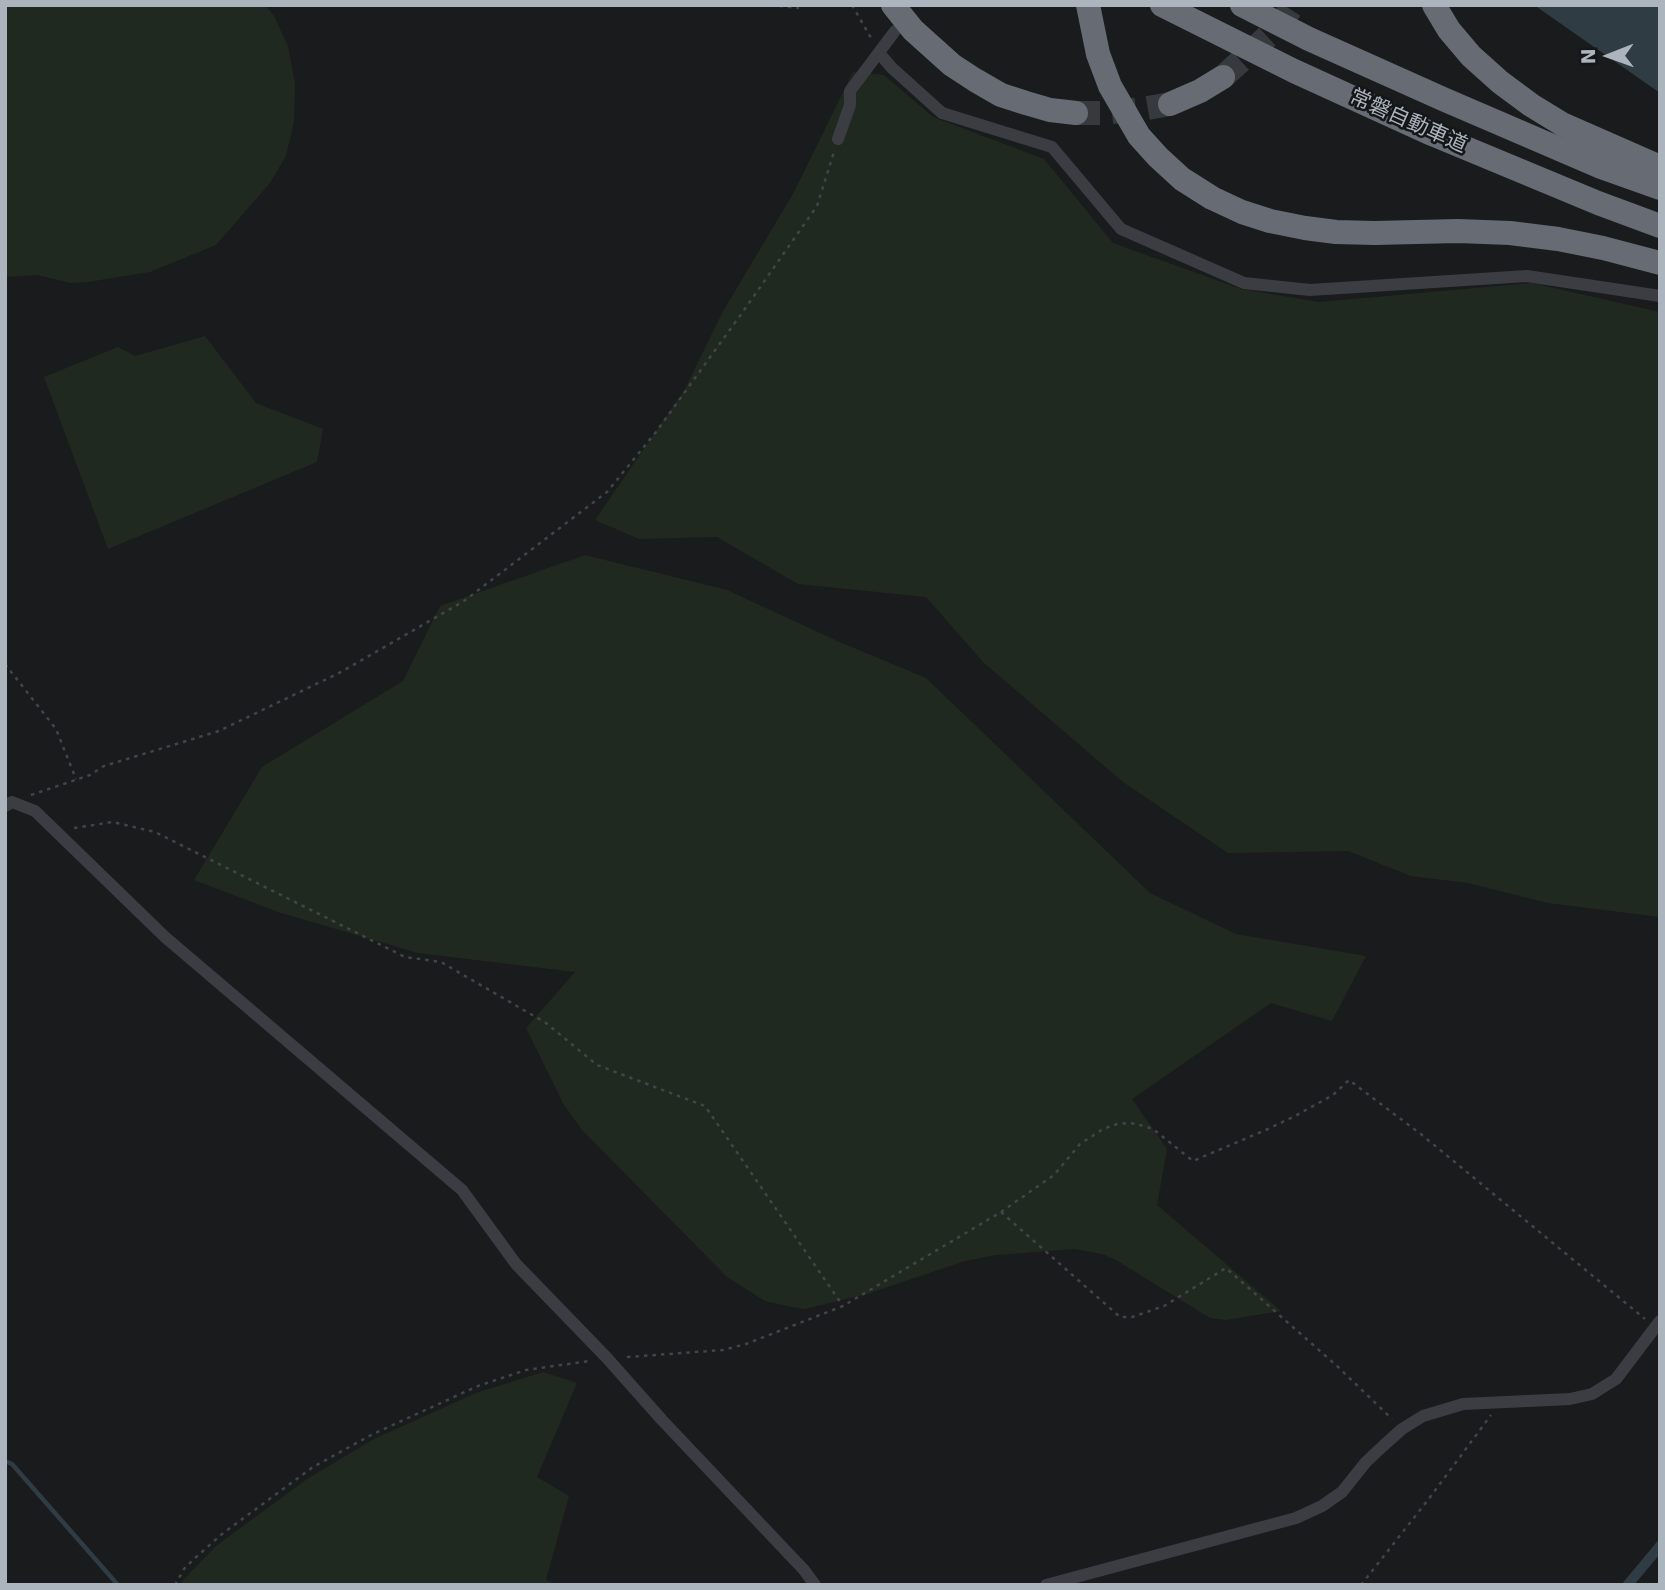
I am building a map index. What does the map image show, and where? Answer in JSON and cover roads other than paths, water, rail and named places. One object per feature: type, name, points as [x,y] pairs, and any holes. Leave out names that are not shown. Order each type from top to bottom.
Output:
[{"type":"highway","name":"常磐自動車道","points":[[1162,5],[1294,71],[1432,134],[1660,226]]},
{"type":"highway","name":"常磐自動車道","points":[[1242,5],[1455,105],[1601,167],[1660,188]]},
{"type":"highway","points":[[1434,5],[1449,30],[1471,56],[1531,105],[1562,124],[1660,167]]},
{"type":"highway","points":[[905,7],[913,30],[952,65],[983,85],[1001,95],[1049,110],[1076,113]]},
{"type":"highway","points":[[1089,13],[1098,54],[1110,86],[1139,136],[1182,179],[1212,198],[1242,212],[1304,229],[1336,232],[1510,233],[1603,248],[1660,263]]},
{"type":"highway","points":[[1170,104],[1223,77]]},
{"type":"street","points":[[838,139],[850,105],[850,91],[895,31]]},
{"type":"street","points":[[879,53],[942,113],[1052,147],[1121,229],[1244,283],[1310,290],[1527,276],[1660,296]]},
{"type":"street","points":[[9,804],[35,811],[164,937],[462,1191],[516,1264],[607,1358],[816,1585]]},
{"type":"street","points":[[1046,1585],[1296,1518],[1322,1506],[1342,1492],[1366,1462],[1402,1429],[1423,1416],[1464,1404],[1570,1399],[1592,1394],[1616,1379],[1659,1324]]},
{"type":"waterway","points":[[5,1461],[12,1464],[118,1585]]},
{"type":"tunnel","points":[[1223,77],[1280,25],[1293,5]]},
{"type":"tunnel","points":[[1076,113],[1102,113],[1170,104]]}]
